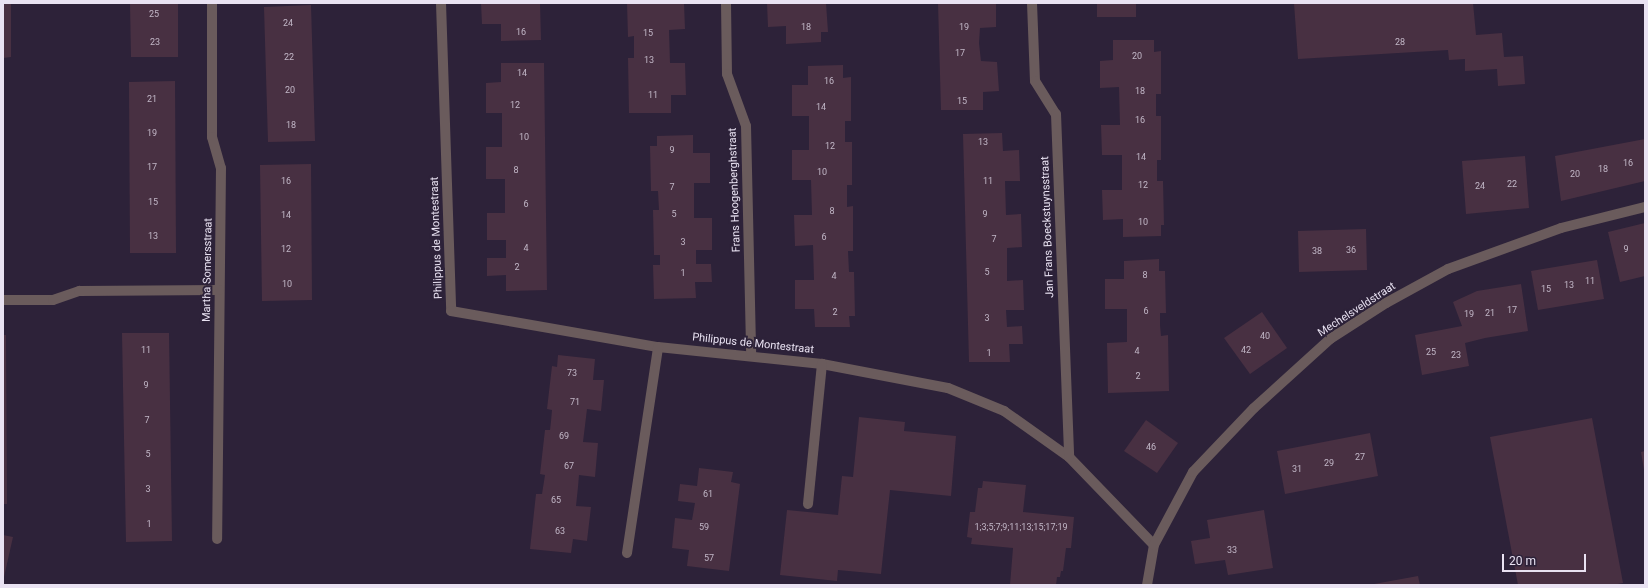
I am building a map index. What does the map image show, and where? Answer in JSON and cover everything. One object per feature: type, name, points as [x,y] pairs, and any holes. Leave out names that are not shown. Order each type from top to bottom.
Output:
[{"type":"street","name":"Martha Somersstraat","points":[[212,3],[212,137],[221,168],[217,539]]},
{"type":"street","name":"Philippus de Montestraat","points":[[441,3],[451,311],[658,347],[751,355],[822,364],[948,388],[1004,411],[1069,457],[1154,545]]},
{"type":"street","name":"Frans Hoogenberghstraat","points":[[726,3],[727,74],[746,126],[751,355]]},
{"type":"street","name":"Jan Frans Boeckstuynsstraat","points":[[1032,3],[1035,81],[1056,114],[1069,457]]},
{"type":"street","name":"Mechelsveldstraat","points":[[1147,585],[1154,545],[1193,472],[1254,408],[1330,339],[1386,303],[1448,270],[1561,228],[1645,207]]},
{"type":"street","points":[[3,300],[53,300],[79,291],[219,290]]},
{"type":"street","points":[[627,554],[658,347]]},
{"type":"street","name":"Philippus de Montestraat","points":[[808,504],[822,364]]},
{"type":"building","points":[[3,3],[11,3],[11,57],[3,58]]},
{"type":"building","points":[[130,3],[178,3],[178,57],[131,57]]},
{"type":"building","points":[[481,3],[540,3],[541,40],[501,41],[501,24],[482,24]]},
{"type":"building","points":[[627,3],[684,3],[685,29],[669,30],[670,63],[685,63],[686,95],[671,95],[671,113],[629,113],[628,58],[634,58],[634,36],[628,37]]},
{"type":"building","points":[[767,3],[826,3],[828,32],[821,32],[821,42],[786,44],[786,26],[768,27]]},
{"type":"building","points":[[938,3],[996,3],[996,27],[980,28],[979,43],[981,61],[997,62],[999,91],[983,92],[983,110],[941,110]]},
{"type":"building","points":[[1097,3],[1136,3],[1136,17],[1097,17]]},
{"type":"building","points":[[1294,3],[1473,3],[1476,35],[1502,33],[1504,57],[1523,56],[1525,84],[1498,86],[1497,69],[1465,71],[1465,59],[1449,60],[1448,50],[1298,59]]},
{"type":"building","points":[[311,5],[315,141],[268,142],[264,7]]},
{"type":"building","points":[[1113,40],[1154,40],[1154,52],[1161,51],[1161,94],[1156,94],[1156,116],[1161,116],[1161,160],[1157,160],[1157,181],[1163,181],[1164,225],[1161,225],[1161,236],[1123,237],[1123,219],[1103,220],[1102,190],[1122,190],[1122,155],[1102,155],[1101,125],[1120,125],[1119,87],[1100,88],[1100,61],[1113,60]]},
{"type":"building","points":[[501,63],[544,63],[547,290],[506,291],[506,275],[487,276],[487,258],[506,258],[506,240],[487,240],[487,213],[505,213],[505,179],[486,179],[486,147],[502,147],[502,113],[486,113],[486,83],[501,82]]},
{"type":"building","points":[[843,65],[843,78],[851,77],[851,121],[845,121],[845,142],[852,142],[852,185],[847,185],[847,207],[853,206],[853,251],[848,251],[849,272],[854,272],[855,316],[849,316],[850,327],[815,327],[814,309],[795,309],[795,280],[814,280],[813,245],[795,246],[794,215],[812,215],[811,180],[792,180],[792,150],[809,150],[809,116],[792,116],[792,85],[808,85],[808,66]]},
{"type":"building","points":[[175,81],[176,253],[130,253],[129,82]]},
{"type":"building","points":[[1002,133],[1003,151],[1019,150],[1020,181],[1005,181],[1006,215],[1021,214],[1022,247],[1007,248],[1007,281],[1023,280],[1024,310],[1006,310],[1007,327],[1022,326],[1023,344],[1009,344],[1010,362],[969,362],[963,134]]},
{"type":"building","points":[[693,135],[693,153],[710,153],[710,183],[694,183],[694,218],[712,218],[712,250],[696,250],[696,264],[711,264],[712,282],[695,282],[696,298],[654,299],[653,265],[660,265],[660,255],[654,255],[653,210],[659,210],[658,191],[651,191],[650,146],[657,146],[657,136]]},
{"type":"building","points":[[1645,139],[1645,181],[1561,201],[1555,156]]},
{"type":"building","points":[[1525,156],[1529,208],[1466,214],[1462,161]]},
{"type":"building","points":[[311,164],[312,300],[262,301],[260,165]]},
{"type":"building","points":[[1645,223],[1645,276],[1620,282],[1608,232]]},
{"type":"building","points":[[1366,229],[1367,270],[1299,272],[1298,231]]},
{"type":"building","points":[[1159,259],[1159,271],[1165,271],[1166,313],[1160,313],[1160,325],[1161,336],[1168,335],[1169,391],[1108,393],[1107,343],[1127,342],[1127,309],[1105,309],[1105,279],[1124,279],[1124,261]]},
{"type":"building","points":[[1597,260],[1604,299],[1538,310],[1531,271]]},
{"type":"building","points":[[1521,284],[1528,331],[1465,343],[1469,366],[1422,375],[1415,335],[1462,326],[1453,302],[1477,291]]},
{"type":"building","points":[[1262,312],[1287,348],[1250,374],[1224,338]]},
{"type":"building","points":[[122,333],[169,333],[172,541],[126,542]]},
{"type":"building","points":[[3,335],[6,335],[7,504],[3,504]]},
{"type":"building","points":[[558,355],[595,359],[593,380],[604,380],[601,411],[587,409],[583,442],[598,443],[595,477],[579,475],[576,506],[591,507],[587,541],[573,539],[571,553],[530,549],[536,494],[542,494],[545,475],[540,474],[545,430],[550,430],[551,421],[552,410],[547,409],[552,366],[557,367]]},
{"type":"building","points":[[859,417],[905,422],[904,431],[956,436],[951,496],[890,490],[881,574],[838,570],[837,581],[780,575],[787,510],[838,515],[842,476],[853,477]]},
{"type":"building","points":[[1592,418],[1623,583],[1612,585],[1518,585],[1490,437]]},
{"type":"building","points":[[1146,420],[1178,443],[1157,473],[1124,451]]},
{"type":"building","points":[[1370,433],[1378,476],[1285,494],[1277,451]]},
{"type":"building","points":[[1645,451],[1645,470],[1644,470],[1641,452]]},
{"type":"building","points":[[699,468],[733,472],[731,482],[740,484],[729,571],[687,566],[689,550],[672,548],[675,518],[692,520],[695,503],[678,501],[680,484],[697,486]]},
{"type":"building","points":[[983,481],[1026,485],[1023,512],[1074,517],[1071,548],[1066,548],[1063,571],[1061,571],[1060,577],[1057,577],[1056,585],[1010,585],[1013,548],[971,544],[972,538],[967,537],[970,512],[975,512],[978,488],[982,488]]},
{"type":"building","points":[[1264,510],[1273,568],[1228,575],[1225,560],[1195,564],[1191,541],[1210,538],[1207,520]]},
{"type":"building","points":[[3,535],[13,537],[4,577],[3,577]]},
{"type":"building","points":[[1418,576],[1420,585],[1374,585],[1374,584]]}]
